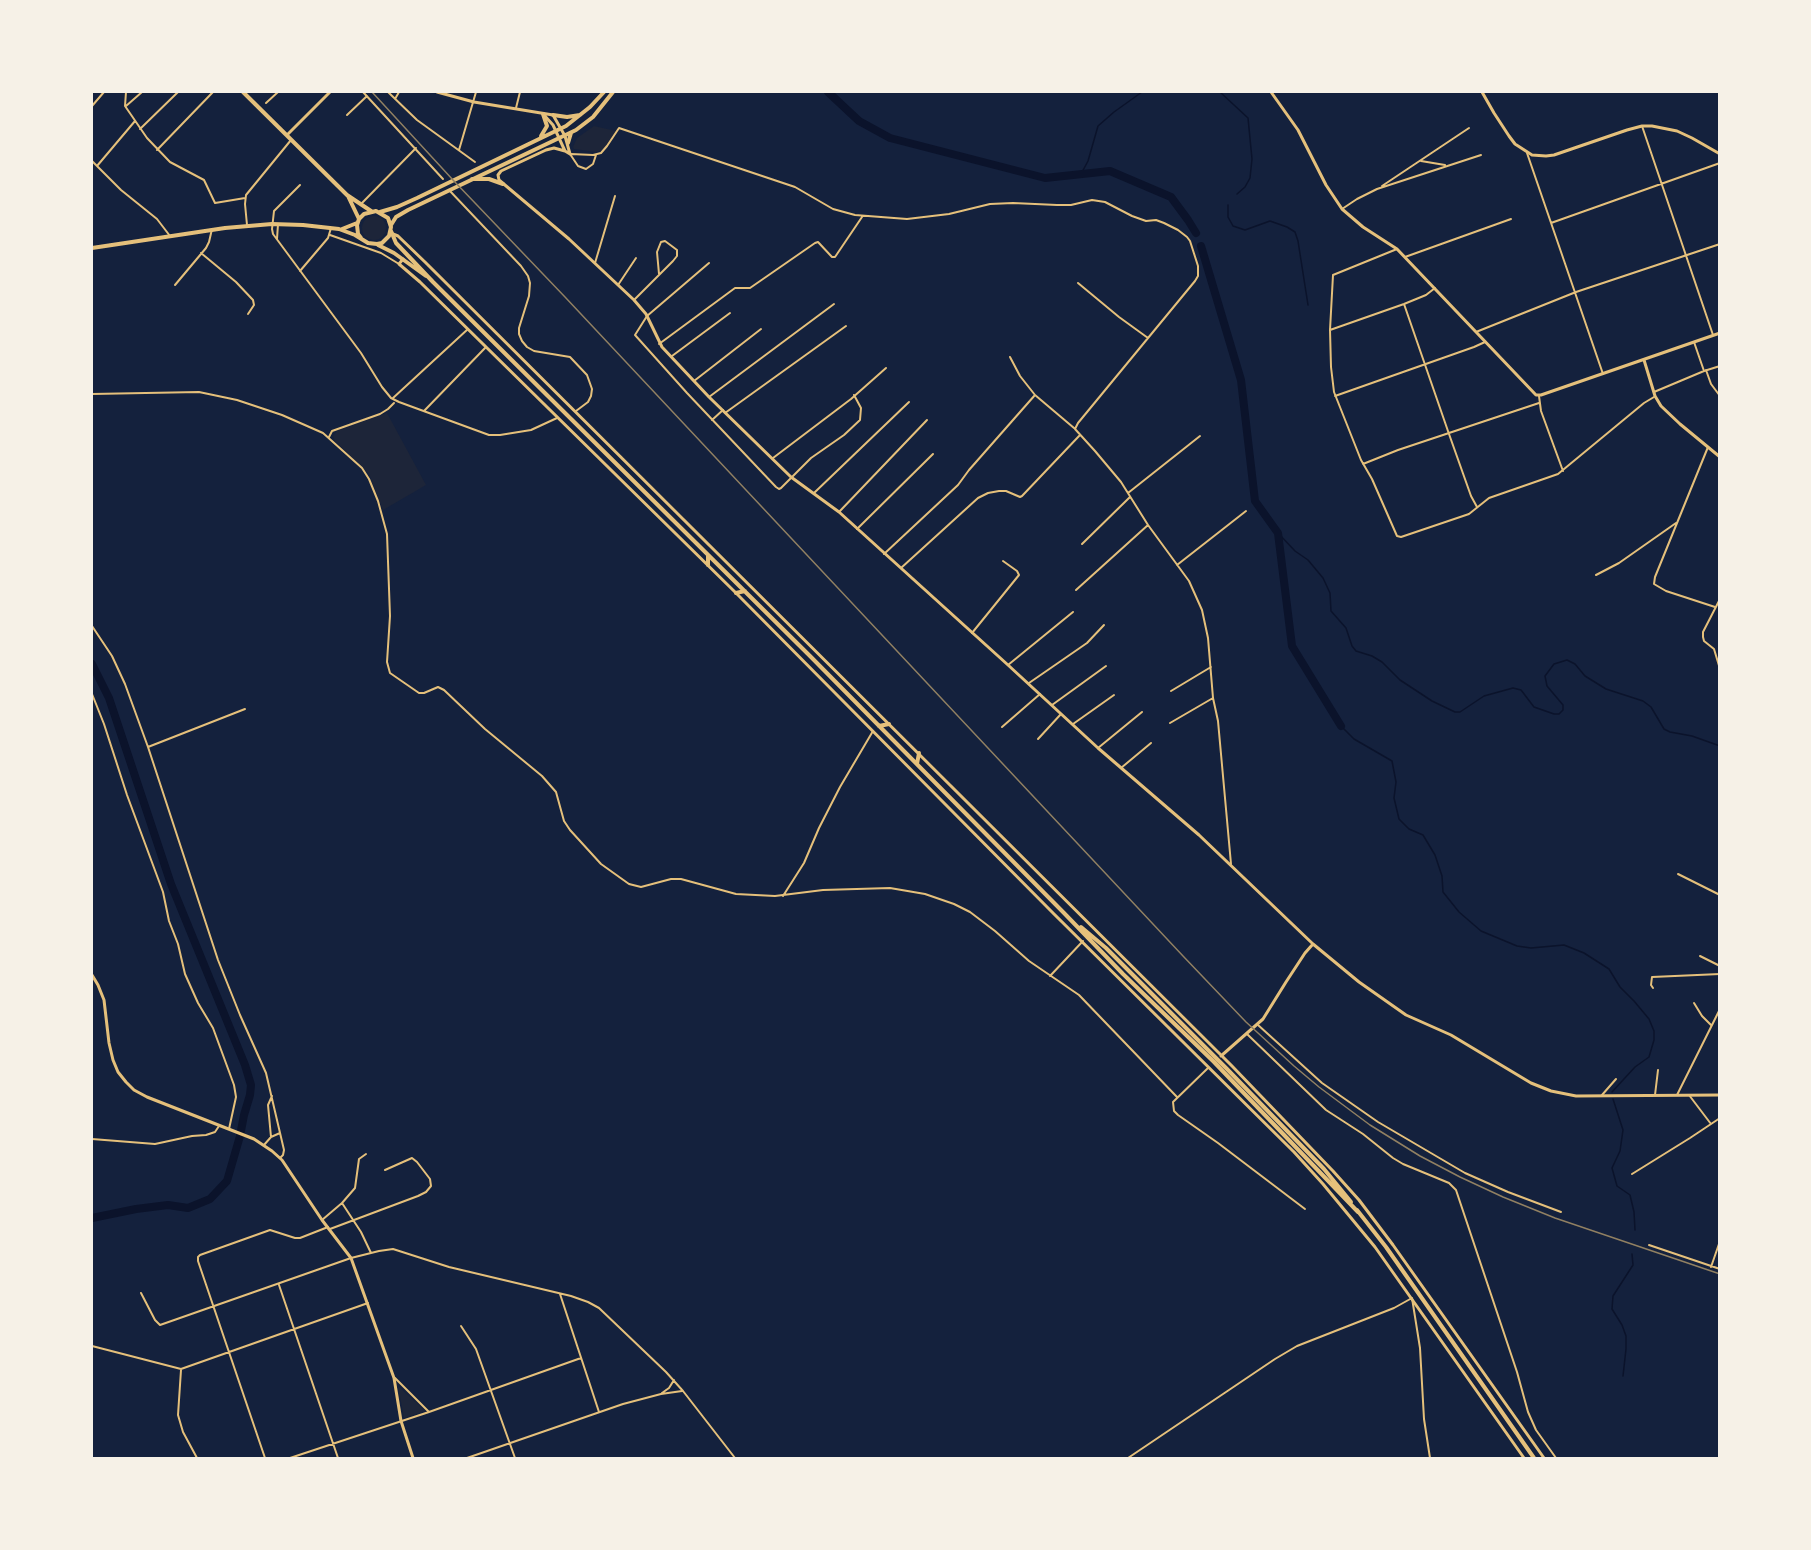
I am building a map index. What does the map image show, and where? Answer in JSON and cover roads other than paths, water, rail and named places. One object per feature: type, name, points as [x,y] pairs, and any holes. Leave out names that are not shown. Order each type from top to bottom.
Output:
[{"type":"main road","points":[[243,92],[347,195],[372,211],[380,212],[417,198],[562,128],[581,115],[604,92]]},
{"type":"main road","points":[[377,244],[386,240],[393,222],[401,213],[565,136],[593,117],[613,92]]},
{"type":"main road","points":[[539,138],[547,127],[541,113]]},
{"type":"main road","points":[[553,115],[572,117],[581,115]]},
{"type":"main road","points":[[568,142],[571,132]]},
{"type":"main road","points":[[468,180],[485,179],[502,184]]},
{"type":"main road","points":[[347,195],[358,221],[357,230],[361,238]]},
{"type":"main road","points":[[339,230],[353,226],[364,214],[372,211]]},
{"type":"main road","points":[[380,212],[388,218],[391,231],[401,248],[433,282],[745,591],[1064,913],[1106,948],[1218,1059],[1340,1187],[1386,1247],[1534,1458]]},
{"type":"main road","points":[[92,248],[247,225],[275,224],[331,228],[386,248],[433,282]]},
{"type":"main road","points":[[708,555],[708,565]]},
{"type":"main road","points":[[736,593],[745,591]]},
{"type":"main road","points":[[879,726],[889,724]]},
{"type":"main road","points":[[917,764],[919,753]]},
{"type":"street","points":[[92,106],[104,92]]},
{"type":"street","points":[[126,92],[125,106],[140,129],[173,164],[202,178],[215,203],[245,198]]},
{"type":"street","points":[[125,106],[142,92]]},
{"type":"street","points":[[140,129],[178,92]]},
{"type":"street","points":[[158,150],[213,92]]},
{"type":"street","points":[[266,103],[278,92]]},
{"type":"street","points":[[287,135],[330,92]]},
{"type":"street","points":[[363,92],[443,179]]},
{"type":"street","points":[[388,92],[417,120],[476,162]]},
{"type":"street","points":[[395,99],[399,92]]},
{"type":"street","points":[[437,92],[474,102],[553,115],[562,128],[570,154],[578,166],[586,168],[593,164],[596,155],[606,148],[619,128],[795,187],[833,209],[863,216],[907,219],[949,214],[990,204],[1071,205],[1092,200],[1105,202],[1132,216],[1146,221],[1156,220],[1179,230],[1190,242],[1198,266],[1198,276],[1075,428]]},
{"type":"street","points":[[459,150],[476,92]]},
{"type":"street","points":[[516,108],[520,92]]},
{"type":"street","points":[[1271,92],[1298,130],[1326,185],[1342,209],[1363,227],[1397,249],[1533,393],[1539,396],[1719,333]]},
{"type":"street","points":[[1482,92],[1509,136],[1527,153],[1539,156],[1554,155],[1641,126],[1677,131],[1719,154]]},
{"type":"street","points":[[348,115],[367,96]]},
{"type":"street","points":[[541,113],[550,120],[565,151]]},
{"type":"street","points":[[97,166],[135,121]]},
{"type":"street","points":[[1641,126],[1713,335]]},
{"type":"street","points":[[1342,209],[1377,189],[1469,128]]},
{"type":"street","points":[[247,225],[245,198],[248,191],[291,140]]},
{"type":"street","points":[[361,204],[416,148]]},
{"type":"street","points":[[596,155],[570,154],[550,148],[502,170],[498,176],[502,184],[595,263],[634,300],[647,316],[659,344],[771,459],[791,477],[839,512],[1098,748],[1231,864],[1313,944],[1393,1007],[1451,1035],[1531,1083],[1551,1091],[1601,1096],[1719,1095]]},
{"type":"street","points":[[1527,153],[1603,374]]},
{"type":"street","points":[[1377,189],[1481,155]]},
{"type":"street","points":[[92,161],[157,219],[170,236]]},
{"type":"street","points":[[1419,161],[1447,165]]},
{"type":"street","points":[[1551,223],[1719,163]]},
{"type":"street","points":[[278,239],[275,209],[300,185]]},
{"type":"street","points":[[449,190],[528,276],[529,296],[519,328],[519,334],[527,347],[534,351],[570,357],[587,375],[592,389],[591,396],[588,402],[575,412]]},
{"type":"street","points":[[595,263],[615,196]]},
{"type":"street","points":[[659,344],[735,288],[750,288],[815,243],[818,242],[834,257],[863,216]]},
{"type":"street","points":[[1405,257],[1511,219]]},
{"type":"street","points":[[275,224],[272,231],[392,399],[492,435],[534,429],[558,418]]},
{"type":"street","points":[[300,271],[330,235],[331,228]]},
{"type":"street","points":[[175,285],[209,242],[212,230]]},
{"type":"street","points":[[391,231],[426,263],[919,753],[1218,1059],[1327,1164],[1359,1200],[1393,1245],[1544,1458]]},
{"type":"street","points":[[330,235],[381,254],[399,264],[468,329],[708,565],[1294,1152],[1375,1247],[1524,1458]]},
{"type":"street","points":[[634,300],[660,274],[675,259],[677,252],[675,248],[665,241],[661,242],[657,252],[660,274]]},
{"type":"street","points":[[1476,332],[1576,292],[1719,244]]},
{"type":"street","points":[[1397,249],[1333,275],[1330,330],[1335,396],[1363,464],[1397,536],[1401,537],[1469,514],[1489,498],[1563,471],[1655,396]]},
{"type":"street","points":[[201,253],[253,300],[254,305],[248,314]]},
{"type":"street","points":[[399,264],[402,258]]},
{"type":"street","points":[[618,285],[636,258]]},
{"type":"street","points":[[709,263],[647,316],[635,332],[635,336],[778,489],[860,420],[861,408],[854,395]]},
{"type":"street","points":[[1078,284],[1148,338]]},
{"type":"street","points":[[1330,330],[1404,304],[1426,295],[1435,288]]},
{"type":"street","points":[[709,397],[834,304]]},
{"type":"street","points":[[1404,304],[1471,496],[1477,507]]},
{"type":"street","points":[[671,357],[730,313]]},
{"type":"street","points":[[712,420],[846,326]]},
{"type":"street","points":[[392,399],[468,329]]},
{"type":"street","points":[[693,381],[761,329]]},
{"type":"street","points":[[1335,396],[1485,342]]},
{"type":"street","points":[[1694,342],[1719,396]]},
{"type":"street","points":[[424,411],[486,347]]},
{"type":"street","points":[[1010,357],[1020,376],[1035,395],[1075,428],[1101,457],[1194,591],[1202,610],[1208,638],[1231,864]]},
{"type":"street","points":[[1644,359],[1655,396],[1665,411],[1719,457]]},
{"type":"street","points":[[1654,392],[1719,366]]},
{"type":"street","points":[[771,459],[885,368]]},
{"type":"street","points":[[92,394],[180,392],[210,394],[261,407],[329,438],[367,474],[384,518],[389,559],[390,616],[387,665],[391,674],[419,693],[438,687],[444,690],[484,729],[542,776],[556,792],[568,827],[601,864],[629,884],[641,887],[671,879],[681,879],[741,895],[783,896],[829,890],[890,888],[913,891],[954,904],[970,912],[995,931],[1029,962],[1070,988],[1095,1010],[1177,1097]]},
{"type":"street","points":[[884,554],[958,485],[1035,395]]},
{"type":"street","points":[[1539,396],[1539,403],[1563,471]]},
{"type":"street","points":[[814,493],[909,402]]},
{"type":"street","points":[[323,434],[380,414],[394,403]]},
{"type":"street","points":[[1363,464],[1539,403]]},
{"type":"street","points":[[839,512],[927,420]]},
{"type":"street","points":[[329,438],[332,431]]},
{"type":"street","points":[[901,568],[978,498],[999,491],[1022,496],[1080,435]]},
{"type":"street","points":[[1082,544],[1129,495],[1200,436]]},
{"type":"street","points":[[1708,447],[1654,584],[1666,591],[1715,607]]},
{"type":"street","points":[[857,530],[933,454]]},
{"type":"street","points":[[1177,565],[1246,511]]},
{"type":"street","points":[[1596,576],[1619,563],[1677,522]]},
{"type":"street","points":[[1076,590],[1148,525]]},
{"type":"street","points":[[972,633],[1019,575],[1003,561]]},
{"type":"street","points":[[1719,599],[1703,632],[1704,641],[1714,650],[1719,669]]},
{"type":"street","points":[[1008,665],[1073,612]]},
{"type":"street","points":[[1029,683],[1087,643],[1104,625]]},
{"type":"street","points":[[92,626],[115,662],[125,684],[218,960],[245,1029],[266,1073],[284,1152],[280,1158]]},
{"type":"street","points":[[1714,650],[1719,648]]},
{"type":"street","points":[[1052,705],[1106,666]]},
{"type":"street","points":[[1172,691],[1211,667]]},
{"type":"street","points":[[92,694],[163,892],[185,974],[198,1003],[213,1028],[234,1084],[236,1097],[229,1130]]},
{"type":"street","points":[[1002,727],[1040,694]]},
{"type":"street","points":[[1073,724],[1114,695]]},
{"type":"street","points":[[1170,723],[1213,698]]},
{"type":"street","points":[[148,747],[245,709]]},
{"type":"street","points":[[1098,748],[1142,711]]},
{"type":"street","points":[[1038,738],[1061,714]]},
{"type":"street","points":[[783,896],[804,863],[840,787],[873,731]]},
{"type":"street","points":[[1121,768],[1151,744]]},
{"type":"street","points":[[1678,874],[1719,895]]},
{"type":"street","points":[[1050,976],[1083,941]]},
{"type":"street","points":[[1305,1209],[1178,1115],[1172,1106],[1177,1097],[1258,1025],[1313,944]]},
{"type":"street","points":[[1700,956],[1719,966]]},
{"type":"street","points":[[1653,988],[1652,977],[1719,974]]},
{"type":"street","points":[[92,975],[104,1000],[114,1064],[131,1088],[147,1097],[264,1145],[280,1158],[351,1258],[394,1378],[401,1421],[413,1458]]},
{"type":"street","points":[[1694,1003],[1711,1025]]},
{"type":"street","points":[[1677,1095],[1719,1009]]},
{"type":"street","points":[[1258,1025],[1322,1083],[1392,1131],[1465,1173],[1561,1212]]},
{"type":"street","points":[[1247,1034],[1326,1110],[1363,1134],[1393,1158],[1449,1183],[1456,1190],[1517,1372],[1528,1412],[1536,1430],[1556,1458]]},
{"type":"street","points":[[1655,1095],[1658,1070]]},
{"type":"street","points":[[1601,1096],[1616,1079]]},
{"type":"street","points":[[1689,1095],[1711,1124]]},
{"type":"street","points":[[271,1137],[268,1105],[272,1096]]},
{"type":"street","points":[[1632,1174],[1719,1118]]},
{"type":"street","points":[[92,1139],[155,1144],[206,1135],[216,1130],[219,1125]]},
{"type":"street","points":[[264,1145],[271,1137],[280,1133]]},
{"type":"street","points":[[322,1220],[355,1188],[359,1159],[361,1155],[366,1154]]},
{"type":"street","points":[[266,1458],[198,1261],[200,1255],[270,1230],[300,1238],[418,1196],[431,1186],[430,1179],[412,1158],[385,1170]]},
{"type":"street","points":[[342,1203],[361,1232],[371,1253]]},
{"type":"street","points":[[1711,1267],[1719,1241]]},
{"type":"street","points":[[1649,1245],[1719,1269]]},
{"type":"street","points":[[141,1293],[160,1325],[351,1258],[386,1250],[398,1250],[449,1267],[581,1299],[599,1308],[674,1380],[735,1458]]},
{"type":"street","points":[[279,1285],[338,1458]]},
{"type":"street","points":[[560,1294],[599,1412]]},
{"type":"street","points":[[1128,1458],[1297,1346],[1394,1308],[1412,1298]]},
{"type":"street","points":[[1412,1298],[1420,1348],[1424,1419],[1430,1458]]},
{"type":"street","points":[[92,1346],[181,1369],[368,1303]]},
{"type":"street","points":[[462,1326],[476,1349],[515,1458]]},
{"type":"street","points":[[290,1458],[429,1412],[580,1358]]},
{"type":"street","points":[[181,1369],[178,1414],[183,1432],[197,1458]]},
{"type":"street","points":[[394,1378],[429,1412]]},
{"type":"street","points":[[661,1394],[674,1380]]},
{"type":"street","points":[[468,1458],[599,1412],[661,1394],[682,1391]]},
{"type":"waterway","points":[[828,92],[859,121],[890,138],[1045,178],[1110,171],[1171,197],[1196,233]]},
{"type":"waterway","points":[[1081,174],[1088,161],[1098,126],[1142,92]]},
{"type":"waterway","points":[[1220,92],[1248,118],[1252,159],[1250,178],[1237,194]]},
{"type":"waterway","points":[[1228,205],[1228,217],[1233,226],[1245,230],[1270,221],[1295,232],[1308,305]]},
{"type":"waterway","points":[[1201,246],[1241,380],[1255,501],[1278,533],[1292,646],[1341,726]]},
{"type":"waterway","points":[[1278,533],[1295,551],[1308,560],[1323,578],[1330,593],[1331,611],[1346,628],[1356,651],[1382,662],[1400,680],[1432,701],[1455,712],[1460,712],[1484,696],[1513,688],[1521,690],[1534,707],[1559,714],[1563,710],[1563,705],[1547,686],[1545,676],[1554,664],[1567,660],[1575,664],[1585,676],[1606,689],[1643,701],[1651,707],[1664,729],[1720,746]]},
{"type":"waterway","points":[[92,664],[109,698],[171,884],[245,1065],[251,1085],[227,1181],[210,1199],[188,1208],[168,1205],[92,1218]]},
{"type":"waterway","points":[[1341,726],[1354,739],[1392,761],[1396,782],[1394,798],[1399,819],[1409,829],[1423,835],[1435,855],[1442,876],[1443,892],[1459,912],[1481,931],[1517,946],[1531,948],[1564,945],[1584,953],[1609,969],[1620,987],[1649,1019],[1654,1031],[1649,1057],[1635,1067],[1612,1092]]},
{"type":"waterway","points":[[1613,1099],[1623,1130],[1620,1151],[1612,1168],[1617,1186],[1630,1195],[1635,1230]]},
{"type":"waterway","points":[[1623,1376],[1626,1336],[1612,1309],[1613,1296],[1633,1265],[1632,1254]]},
{"type":"railway","points":[[372,92],[1183,956],[1246,1022],[1294,1066],[1370,1125],[1420,1156],[1460,1177],[1555,1218],[1720,1274]]}]
